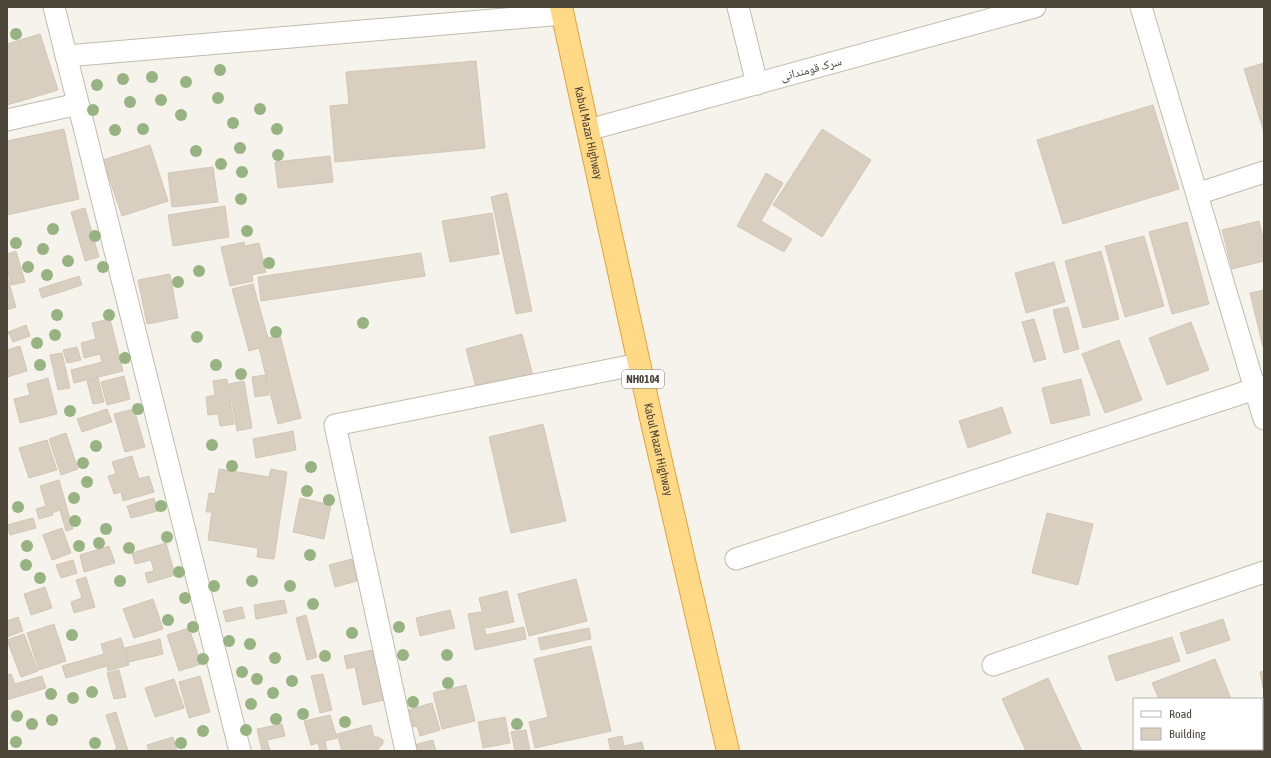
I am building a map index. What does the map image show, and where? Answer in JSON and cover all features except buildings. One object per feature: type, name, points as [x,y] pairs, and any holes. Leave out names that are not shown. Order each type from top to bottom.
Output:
[{"type":"highway","name":"Kabul Mazar Highway","points":[[562,11],[639,364],[728,751]]},
{"type":"street","points":[[54,7],[240,751]]},
{"type":"street","points":[[738,7],[757,84]]},
{"type":"street","name":"سرک قومندانی","points":[[588,130],[1034,7]]},
{"type":"street","points":[[1141,7],[1197,194],[1259,387],[1264,419]]},
{"type":"street","points":[[66,56],[562,11]]},
{"type":"street","points":[[7,120],[78,104]]},
{"type":"street","points":[[1197,194],[1264,172]]},
{"type":"street","points":[[406,751],[335,425],[639,364]]},
{"type":"street","points":[[736,559],[1259,387]]},
{"type":"street","points":[[993,665],[1264,572]]}]
